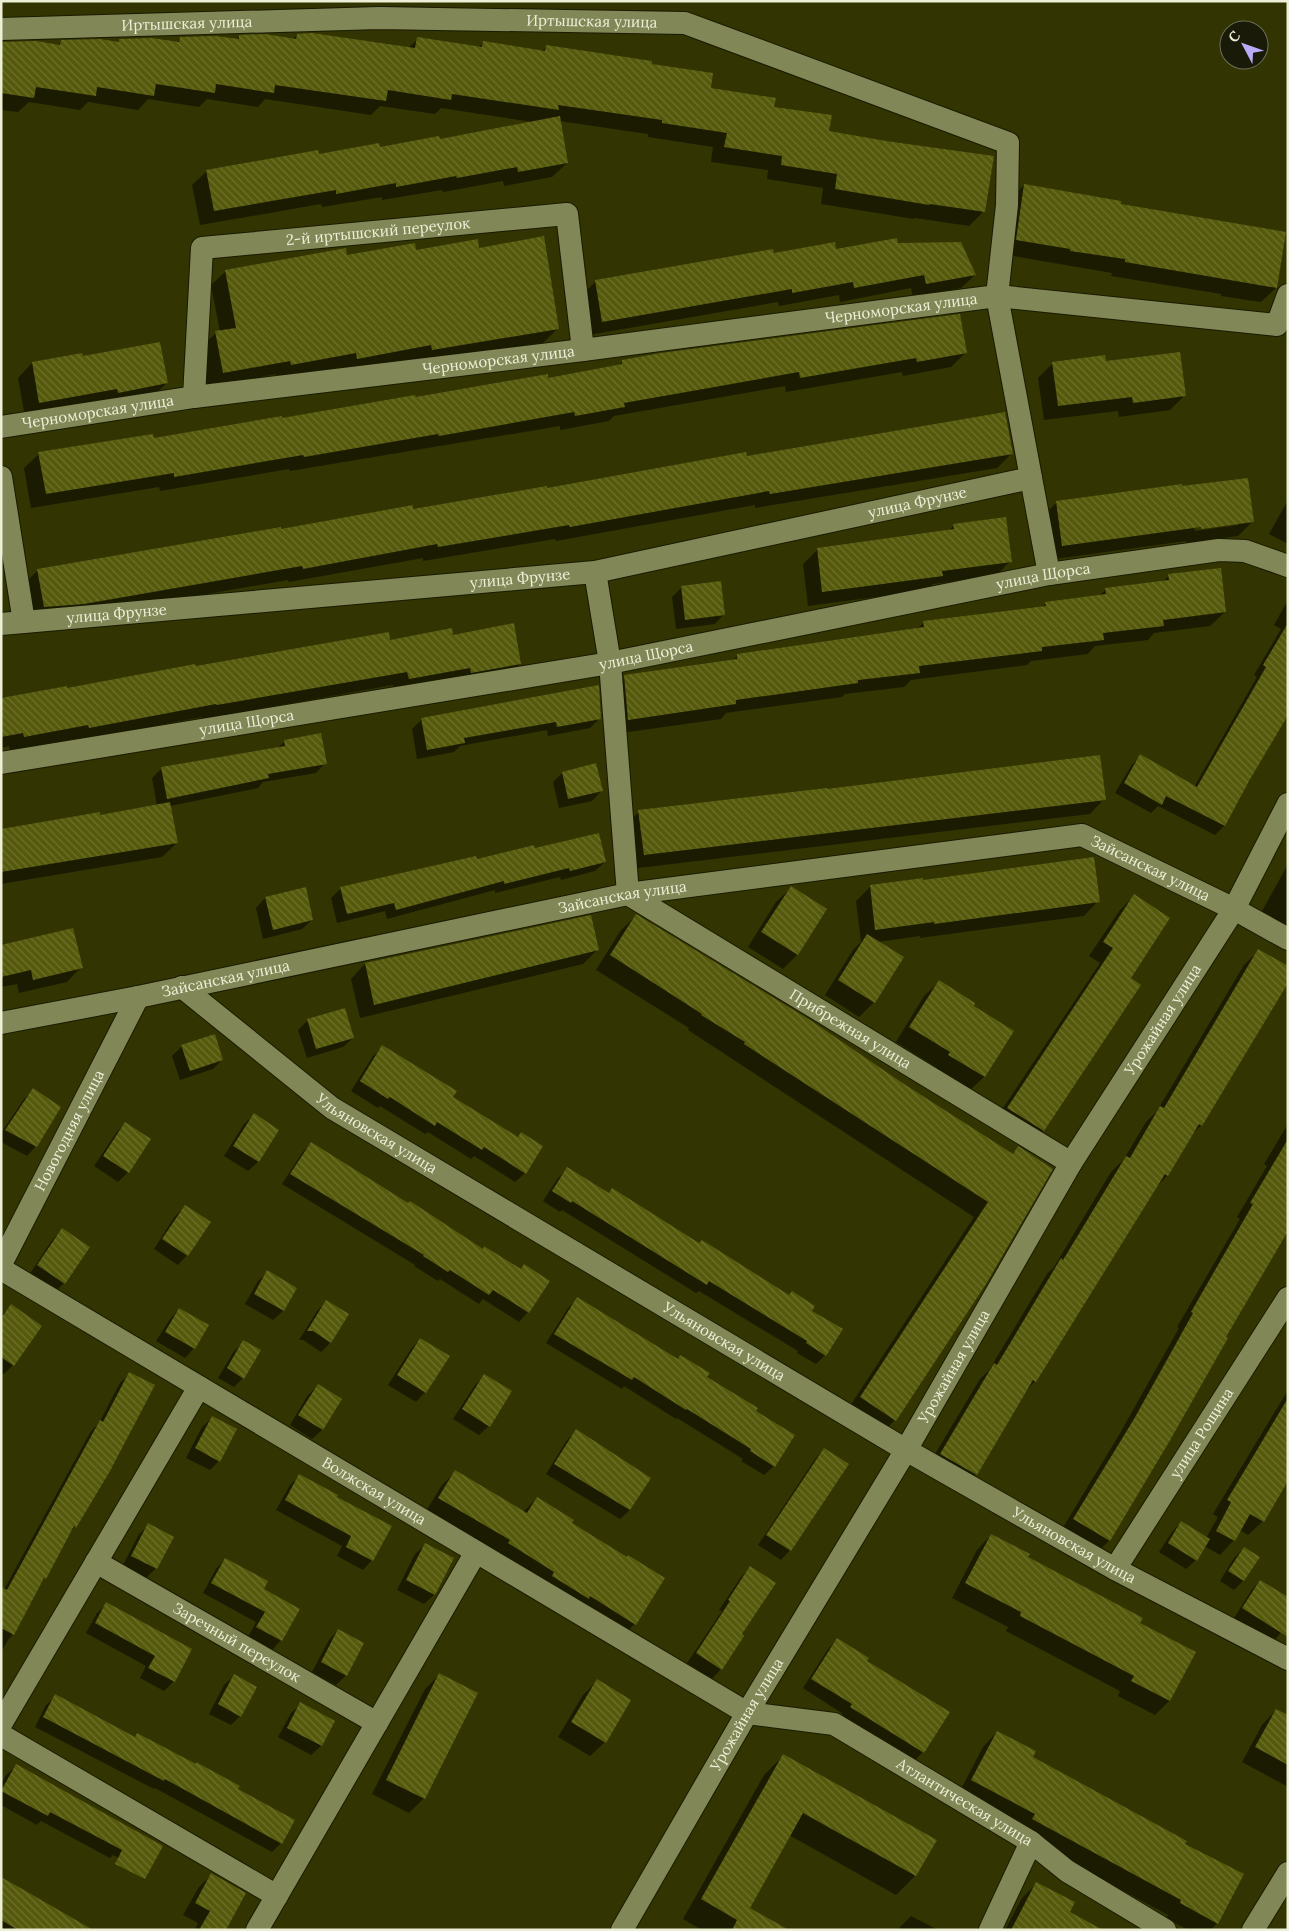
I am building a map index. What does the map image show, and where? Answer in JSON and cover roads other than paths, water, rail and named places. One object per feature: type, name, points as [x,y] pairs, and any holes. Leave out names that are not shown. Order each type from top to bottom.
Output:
[{"type":"street","name":"Иртышская улица","points":[[1,29],[378,18],[685,23],[1008,143],[1007,205],[997,296]]},
{"type":"street","name":"2-й иртышский переулок","points":[[194,397],[202,248],[567,214],[583,350]]},
{"type":"street","name":"Черноморская улица","points":[[1,427],[194,397],[583,350],[997,296],[1277,325],[1288,295]]},
{"type":"street","points":[[997,296],[1049,574]]},
{"type":"street","points":[[1,477],[24,622]]},
{"type":"street","name":"улица Фрунзе","points":[[1,624],[594,572],[1031,478]]},
{"type":"street","name":"улица Щорса","points":[[1,764],[610,663],[1049,574],[1219,550],[1245,550],[1288,566]]},
{"type":"street","points":[[594,572],[610,663],[628,894]]},
{"type":"street","name":"Урожайная улица","points":[[622,1930],[747,1713],[906,1450],[1071,1163],[1234,909],[1288,804]]},
{"type":"street","name":"Зайсанская улица","points":[[1,1023],[138,997],[628,894],[1082,835],[1234,909],[1288,939]]},
{"type":"street","name":"Прибрежная улица","points":[[628,894],[1071,1163]]},
{"type":"street","name":"Ульяновская улица","points":[[182,987],[332,1108],[906,1450],[1115,1568],[1288,1659]]},
{"type":"street","name":"Новогодняя улица","points":[[1,1264],[138,997]]},
{"type":"street","name":"Волжская улица","points":[[1,1269],[747,1713]]},
{"type":"street","name":"улица Рощина","points":[[1115,1568],[1288,1298]]},
{"type":"street","points":[[1,1724],[199,1387]]},
{"type":"street","points":[[257,1930],[476,1552]]},
{"type":"street","name":"Заречный переулок","points":[[96,1562],[377,1723]]},
{"type":"street","name":"Атлантическая улица","points":[[747,1713],[834,1724],[1031,1842],[1067,1872],[1165,1930]]},
{"type":"street","points":[[1,1735],[277,1896]]},
{"type":"street","points":[[990,1930],[1031,1842]]},
{"type":"street","points":[[1253,1930],[1288,1873]]}]
